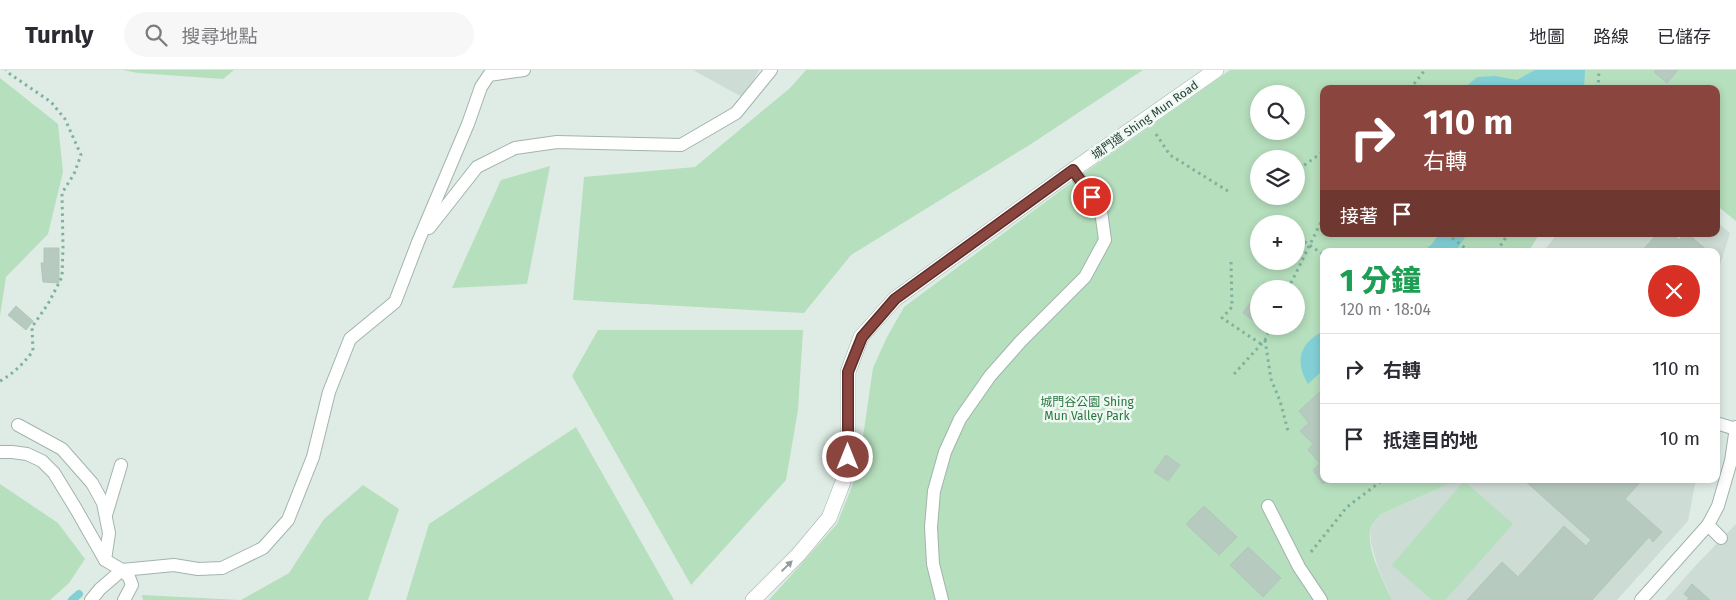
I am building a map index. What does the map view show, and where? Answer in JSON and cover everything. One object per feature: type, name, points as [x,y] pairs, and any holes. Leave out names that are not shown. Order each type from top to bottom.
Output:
[{"type":"street","name":"城門道 Shing Mun Road","points":[[752,600],[798,555],[829,518],[843,482],[848,457],[848,372],[862,337],[895,299],[1073,170],[1216,70]]},
{"type":"lane","points":[[91,600],[100,589],[122,570],[174,565],[198,569],[222,568],[264,548],[288,520],[314,457],[329,392],[350,338],[395,302],[468,124],[481,87],[489,75],[524,70]]},
{"type":"lane","points":[[418,242],[477,167],[515,148],[557,142],[681,145],[736,113],[771,70]]},
{"type":"lane","points":[[942,600],[934,564],[931,527],[934,490],[945,452],[956,427],[990,376],[1021,341],[1085,277],[1104,240],[1101,211],[1073,170]]},
{"type":"lane","points":[[1641,600],[1708,525],[1718,506],[1733,463],[1736,428],[1720,424]]},
{"type":"lane","points":[[18,425],[62,450],[92,483],[103,503],[109,533],[105,560]]},
{"type":"lane","points":[[0,452],[27,454],[42,461],[54,474],[105,560],[122,570],[129,577],[132,585],[124,600]]},
{"type":"lane","points":[[106,517],[121,465]]},
{"type":"lane","points":[[1268,506],[1299,567],[1321,600]]},
{"type":"lane","points":[[1708,525],[1721,538]]},
{"type":"path","points":[[0,381],[23,364],[33,351],[32,327],[48,304],[62,277],[64,248],[62,193],[74,174],[81,155],[65,119],[51,102],[6,70]]},
{"type":"path","points":[[1413,85],[1425,70]]},
{"type":"path","points":[[1598,85],[1599,70]]},
{"type":"path","points":[[1146,119],[1170,155],[1231,193]]},
{"type":"path","points":[[1305,165],[1320,154]]},
{"type":"path","points":[[1292,280],[1320,224]]},
{"type":"path","points":[[1451,237],[1465,248]]},
{"type":"path","points":[[1498,248],[1506,237]]},
{"type":"path","points":[[1305,243],[1320,253]]},
{"type":"path","points":[[1231,262],[1232,307],[1222,318],[1262,344]]},
{"type":"path","points":[[1234,374],[1262,344],[1267,335]]},
{"type":"path","points":[[1265,340],[1270,379],[1280,401],[1288,432]]},
{"type":"path","points":[[1299,567],[1348,507],[1377,483]]},
{"type":"shaded area","points":[[693,70],[759,70],[744,98]]},
{"type":"shaded area","points":[[1720,224],[1730,233],[1720,265],[1720,248],[1546,248],[1555,237],[1720,237]]},
{"type":"shaded area","points":[[1451,483],[1695,483],[1688,521],[1617,600],[1392,600],[1378,568],[1371,543],[1370,530],[1381,514]]},
{"type":"shaded area","points":[[1736,524],[1736,600],[1665,600],[1698,563]]},
{"type":"green space","points":[[123,70],[234,70],[223,79],[138,73]]},
{"type":"green space","points":[[806,70],[1143,70],[1031,144],[851,255],[804,313],[573,300],[584,177],[695,167],[790,88]]},
{"type":"green space","name":"城門谷公園 Shing Mun Valley Park","points":[[1230,70],[1736,70],[1736,221],[1720,208],[1720,85],[1320,85],[1320,237],[1537,237],[1531,248],[1320,248],[1320,483],[1451,483],[1381,514],[1374,522],[1370,531],[1371,548],[1392,600],[769,600],[837,524],[858,471],[873,368],[886,339],[904,307],[1098,163]]},
{"type":"green space","points":[[0,78],[58,124],[63,172],[48,234],[6,277],[0,316]]},
{"type":"green space","points":[[550,166],[527,284],[452,288],[501,180]]},
{"type":"green space","points":[[598,330],[803,330],[798,410],[786,480],[691,585],[572,376]]},
{"type":"green space","points":[[576,427],[674,600],[406,600],[429,524]]},
{"type":"green space","points":[[1462,483],[1466,483],[1513,524],[1445,600],[1432,600],[1392,565]]},
{"type":"green space","points":[[0,484],[58,523],[85,559],[69,583],[50,600],[0,600]]},
{"type":"green space","points":[[363,485],[399,509],[368,600],[241,600],[289,573],[324,519]]},
{"type":"green space","points":[[142,595],[241,600],[143,600]]},
{"type":"water","points":[[1535,70],[1585,70],[1584,85],[1468,85],[1477,77],[1495,76],[1517,80]]},
{"type":"water","points":[[1437,237],[1465,237],[1458,248],[1427,248]]},
{"type":"water","points":[[1320,333],[1320,373],[1308,384],[1301,368],[1302,353],[1309,341]]},
{"type":"building","points":[[1656,70],[1678,70],[1667,83],[1654,72]]},
{"type":"building","points":[[1654,237],[1676,237],[1679,240],[1682,237],[1692,237],[1704,248],[1645,248]]},
{"type":"building","points":[[44,248],[59,248],[59,283],[43,282],[41,263],[44,263]]},
{"type":"building","points":[[1250,303],[1250,318],[1243,313]]},
{"type":"building","points":[[16,306],[33,321],[26,330],[8,315]]},
{"type":"building","points":[[1320,392],[1320,463],[1308,450],[1313,444],[1300,431],[1309,423],[1299,411]]},
{"type":"building","points":[[1166,455],[1180,465],[1168,481],[1154,472]]},
{"type":"building","points":[[1320,463],[1320,480],[1313,470]]},
{"type":"building","points":[[1527,483],[1639,483],[1625,499],[1662,532],[1653,542],[1649,537],[1592,600],[1467,600],[1502,562],[1518,577],[1564,526],[1586,546],[1591,540]]},
{"type":"building","points":[[1204,506],[1237,537],[1219,555],[1186,524]]},
{"type":"building","points":[[1248,547],[1281,578],[1263,597],[1230,565]]},
{"type":"building","points":[[1692,584],[1710,600],[1687,600],[1689,598],[1684,594]]},
{"type":"waterway","points":[[72,600],[79,594]]},
{"type":"route","points":[[848,457],[848,372],[862,337],[895,299],[1073,170],[1092,197]]}]
